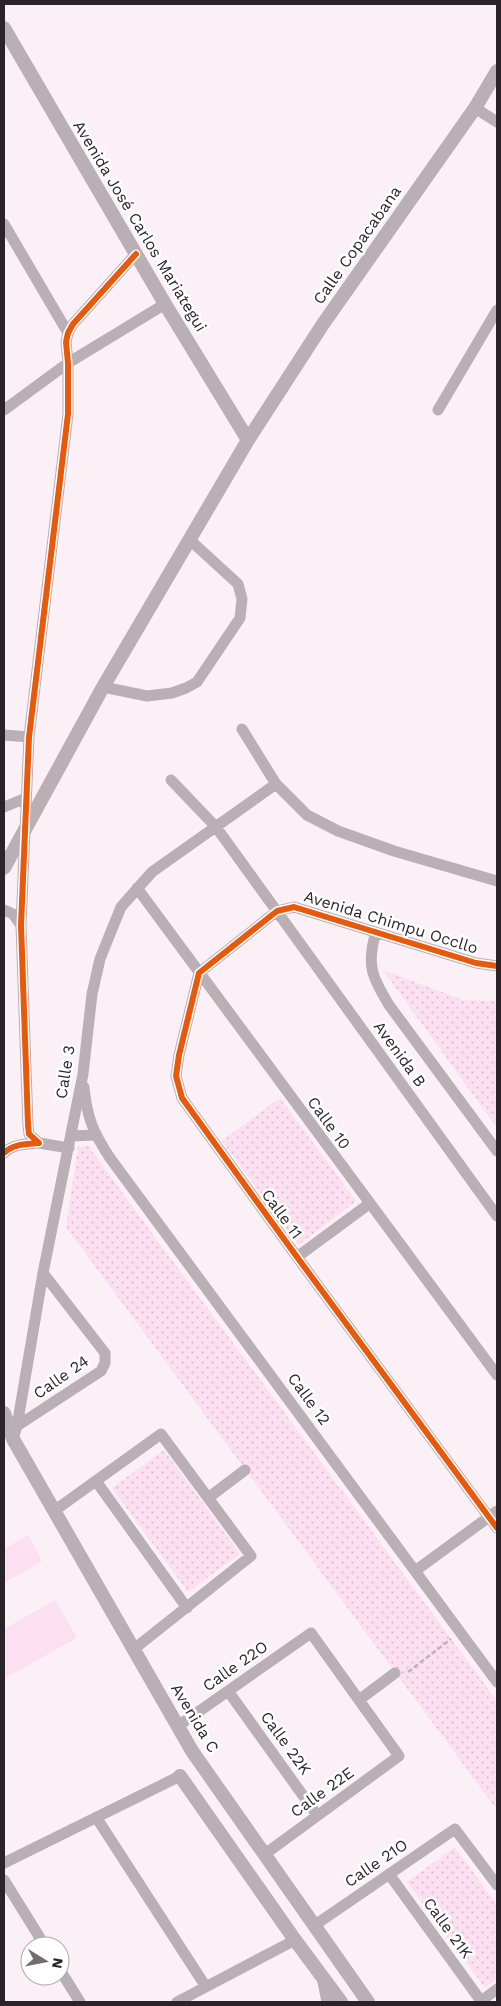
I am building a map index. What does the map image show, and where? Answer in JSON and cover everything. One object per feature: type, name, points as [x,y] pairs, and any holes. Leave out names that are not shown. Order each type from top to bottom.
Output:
[{"type":"street","name":"Avenida José Carlos Mariategui","points":[[4,28],[165,304],[248,440]]},
{"type":"street","name":"Calle Copacabana","points":[[4,868],[103,687],[248,440],[324,324],[475,108],[497,71]]},
{"type":"street","points":[[475,108],[497,122]]},
{"type":"street","points":[[4,224],[68,333]]},
{"type":"street","points":[[39,1144],[30,1134],[28,1126],[21,925],[24,834],[29,738],[68,414],[66,342],[73,324],[136,254]]},
{"type":"street","points":[[4,410],[68,363],[165,304]]},
{"type":"street","points":[[438,410],[493,327],[497,310]]},
{"type":"street","points":[[103,687],[148,696],[172,693],[198,682],[240,618],[242,599],[238,584],[190,540]]},
{"type":"street","points":[[242,730],[276,784],[307,815],[338,831],[394,851],[497,881]]},
{"type":"street","points":[[4,735],[29,738]]},
{"type":"street","points":[[171,780],[216,827],[277,911],[199,973]]},
{"type":"street","name":"Calle 3","points":[[11,1436],[83,1074],[92,994],[100,959],[122,907],[152,872],[276,784]]},
{"type":"street","points":[[4,807],[26,798]]},
{"type":"street","name":"Calle 10","points":[[137,888],[497,1375]]},
{"type":"street","name":"Avenida Chimpu Occllo","points":[[277,911],[294,907],[476,963],[497,966]]},
{"type":"street","points":[[4,910],[13,914],[21,925]]},
{"type":"street","name":"Avenida B","points":[[277,911],[497,1216]]},
{"type":"street","name":"Avenida B","points":[[376,932],[370,952],[372,970],[378,987],[389,1005],[497,1151]]},
{"type":"street","name":"Calle 11","points":[[199,973],[178,1055],[176,1076],[182,1098],[297,1257],[493,1514],[497,1528]]},
{"type":"street","name":"Calle 12","points":[[83,1074],[87,1110],[95,1135],[110,1158],[497,1682]]},
{"type":"street","points":[[4,1153],[8,1148],[20,1145],[70,1142],[95,1135]]},
{"type":"street","points":[[297,1257],[369,1204]]},
{"type":"street","name":"Calle 24","points":[[11,1436],[101,1371],[105,1363],[105,1354],[43,1273]]},
{"type":"street","name":"Avenida C","points":[[4,1413],[11,1436],[192,1751],[266,1854],[365,2000]]},
{"type":"street","points":[[54,1511],[161,1434],[251,1556],[134,1649]]},
{"type":"street","points":[[208,1498],[246,1470]]},
{"type":"street","points":[[96,1481],[187,1608]]},
{"type":"street","points":[[415,1571],[493,1514]]},
{"type":"street","name":"Calle 22O","points":[[178,1726],[311,1633],[359,1700]]},
{"type":"street","points":[[359,1700],[401,1673]]},
{"type":"street","name":"Calle 22K","points":[[228,1691],[317,1815]]},
{"type":"street","name":"Calle 22E","points":[[266,1854],[399,1756],[359,1700]]},
{"type":"street","points":[[4,1863],[180,1776],[341,2002]]},
{"type":"street","points":[[96,1817],[206,1987]]},
{"type":"street","name":"Calle 21O","points":[[315,1925],[455,1829],[497,1885]]},
{"type":"street","name":"Calle 21K","points":[[389,1874],[480,2002]]},
{"type":"street","points":[[4,1880],[39,1936]]},
{"type":"street","points":[[177,2002],[295,1940]]},
{"type":"street","points":[[321,1976],[327,2002]]},
{"type":"street","points":[[70,1986],[80,2002]]},
{"type":"street","points":[[480,2002],[497,1990]]},
{"type":"path","points":[[401,1673],[460,1632]]},
{"type":"shaded area","points":[[383,970],[463,1000],[497,1001],[497,1128]]},
{"type":"shaded area","points":[[280,1098],[356,1201],[299,1245],[222,1141]]},
{"type":"shaded area","points":[[88,1146],[497,1701],[497,1810],[66,1227],[78,1147]]},
{"type":"shaded area","points":[[164,1450],[240,1554],[188,1592],[112,1488]]},
{"type":"shaded area","points":[[28,1535],[42,1561],[4,1583],[4,1549]]},
{"type":"shaded area","points":[[55,1600],[77,1638],[5,1678],[4,1629]]},
{"type":"shaded area","points":[[455,1847],[497,1905],[497,1978],[485,1988],[407,1882]]},
{"type":"cycle path","points":[[4,1153],[16,1146],[39,1143],[29,1134],[28,1125],[21,925],[29,737],[68,414],[66,342],[73,324],[136,254]]},
{"type":"cycle path","points":[[497,966],[476,963],[294,907],[277,911],[199,973],[179,1055],[176,1076],[182,1098],[497,1528]]}]
